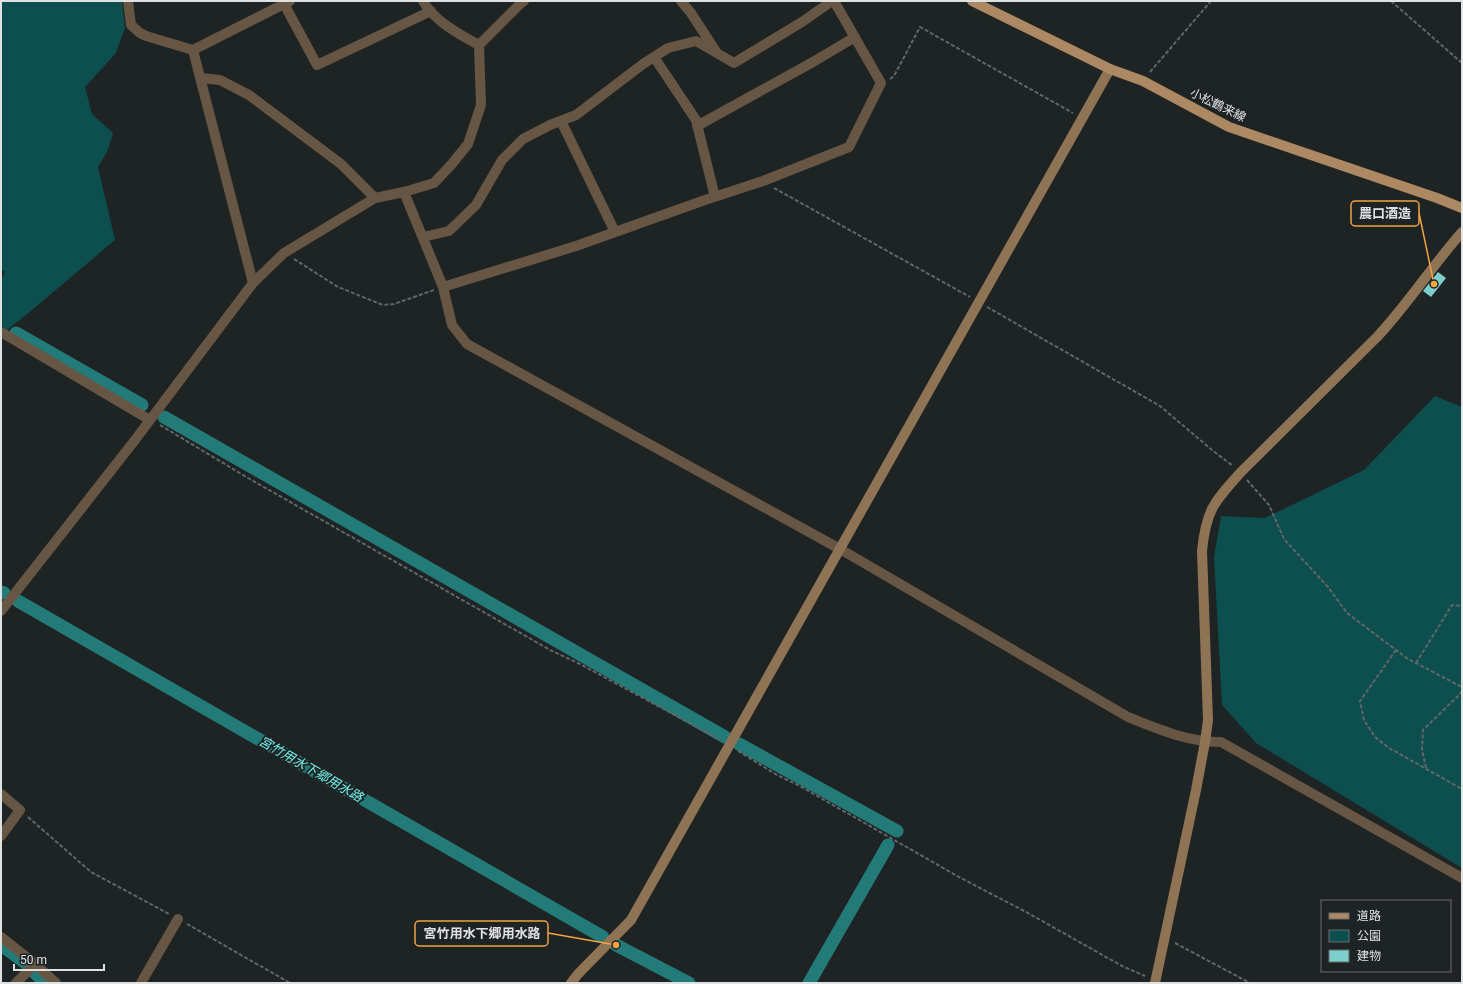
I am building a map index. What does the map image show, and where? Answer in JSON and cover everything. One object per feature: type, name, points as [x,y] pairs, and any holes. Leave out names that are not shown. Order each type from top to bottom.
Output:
[{"type":"main road","name":"小松鶴来線","points":[[972,1],[1110,69],[1142,81],[1229,127],[1462,208]]},
{"type":"street","points":[[128,1],[131,26],[140,34],[193,50],[287,3],[317,66],[431,11]]},
{"type":"street","points":[[423,1],[431,11],[456,33],[479,45]]},
{"type":"street","points":[[1,611],[150,420],[253,283],[284,253],[375,198],[434,184],[468,144],[481,105],[479,45],[524,1]]},
{"type":"street","points":[[423,237],[448,231],[476,205],[502,160],[523,139],[550,125],[576,115],[668,48],[696,40],[734,63],[802,22],[833,1],[881,83],[849,147],[763,181],[576,246],[443,287]]},
{"type":"street","points":[[685,2],[716,52]]},
{"type":"street","points":[[697,126],[855,37]]},
{"type":"street","points":[[193,50],[253,283]]},
{"type":"street","points":[[654,57],[696,120],[715,197]]},
{"type":"street","points":[[571,983],[630,920],[1110,69]]},
{"type":"street","points":[[201,78],[220,80],[249,95],[341,164],[375,198]]},
{"type":"street","points":[[561,121],[615,232]]},
{"type":"street","points":[[404,192],[443,287],[452,326],[467,344],[840,549],[1128,717],[1158,730],[1205,742],[1220,742],[1462,878]]},
{"type":"street","points":[[1155,982],[1205,742],[1208,720],[1203,578],[1204,532],[1208,515],[1213,504],[1241,472],[1377,338],[1398,315],[1424,277],[1462,232]]},
{"type":"street","points":[[1,332],[150,420]]},
{"type":"street","points":[[1,794],[20,810],[1,836]]},
{"type":"street","points":[[141,983],[178,919]]},
{"type":"street","points":[[1,937],[56,983]]},
{"type":"street","points":[[16,983],[35,964]]},
{"type":"path","points":[[1142,81],[1211,1]]},
{"type":"path","points":[[1391,1],[1462,63]]},
{"type":"path","points":[[881,83],[894,76],[920,27],[1082,118]]},
{"type":"path","points":[[763,181],[979,302],[1160,406],[1212,450],[1241,472],[1269,505],[1284,539],[1328,587],[1347,614],[1416,663],[1462,686]]},
{"type":"path","points":[[284,253],[338,287],[383,305],[394,304],[443,287]]},
{"type":"path","points":[[150,420],[248,478],[552,651],[578,663],[729,745],[778,775],[798,785],[959,878],[1028,913],[1122,966],[1155,982]]},
{"type":"path","points":[[1416,663],[1452,605],[1462,606]]},
{"type":"path","points":[[1396,650],[1360,701],[1364,720],[1375,737],[1389,748],[1462,789]]},
{"type":"path","points":[[1426,768],[1422,750],[1423,730],[1462,691]]},
{"type":"path","points":[[20,810],[91,872],[178,919],[290,983]]},
{"type":"path","points":[[1165,939],[1178,944],[1250,983]]},
{"type":"green space","points":[[1,1],[122,1],[125,28],[116,53],[85,87],[92,114],[113,133],[108,150],[98,167],[115,240],[7,330],[1,325],[1,281],[5,272],[1,269]]},
{"type":"green space","points":[[1435,396],[1462,407],[1462,868],[1256,743],[1222,705],[1214,557],[1221,516],[1265,518],[1364,470]]},
{"type":"building","points":[[1438,272],[1446,278],[1431,297],[1423,291]]},
{"type":"waterway","points":[[16,333],[142,405]]},
{"type":"waterway","points":[[164,417],[725,737]]},
{"type":"waterway","name":"宮竹用水下郷用水路","points":[[18,601],[603,937]]},
{"type":"waterway","points":[[739,744],[897,831]]},
{"type":"waterway","points":[[809,983],[888,845]]},
{"type":"waterway","points":[[1,945],[27,964]]},
{"type":"waterway","name":"宮竹用水下郷用水路","points":[[616,945],[689,983]]},
{"type":"waterway","points":[[34,972],[45,983]]},
{"type":"place","name":"農口酒造","points":[[1434,284]]},
{"type":"place","name":"宮竹用水下郷用水路","points":[[616,945]]}]
